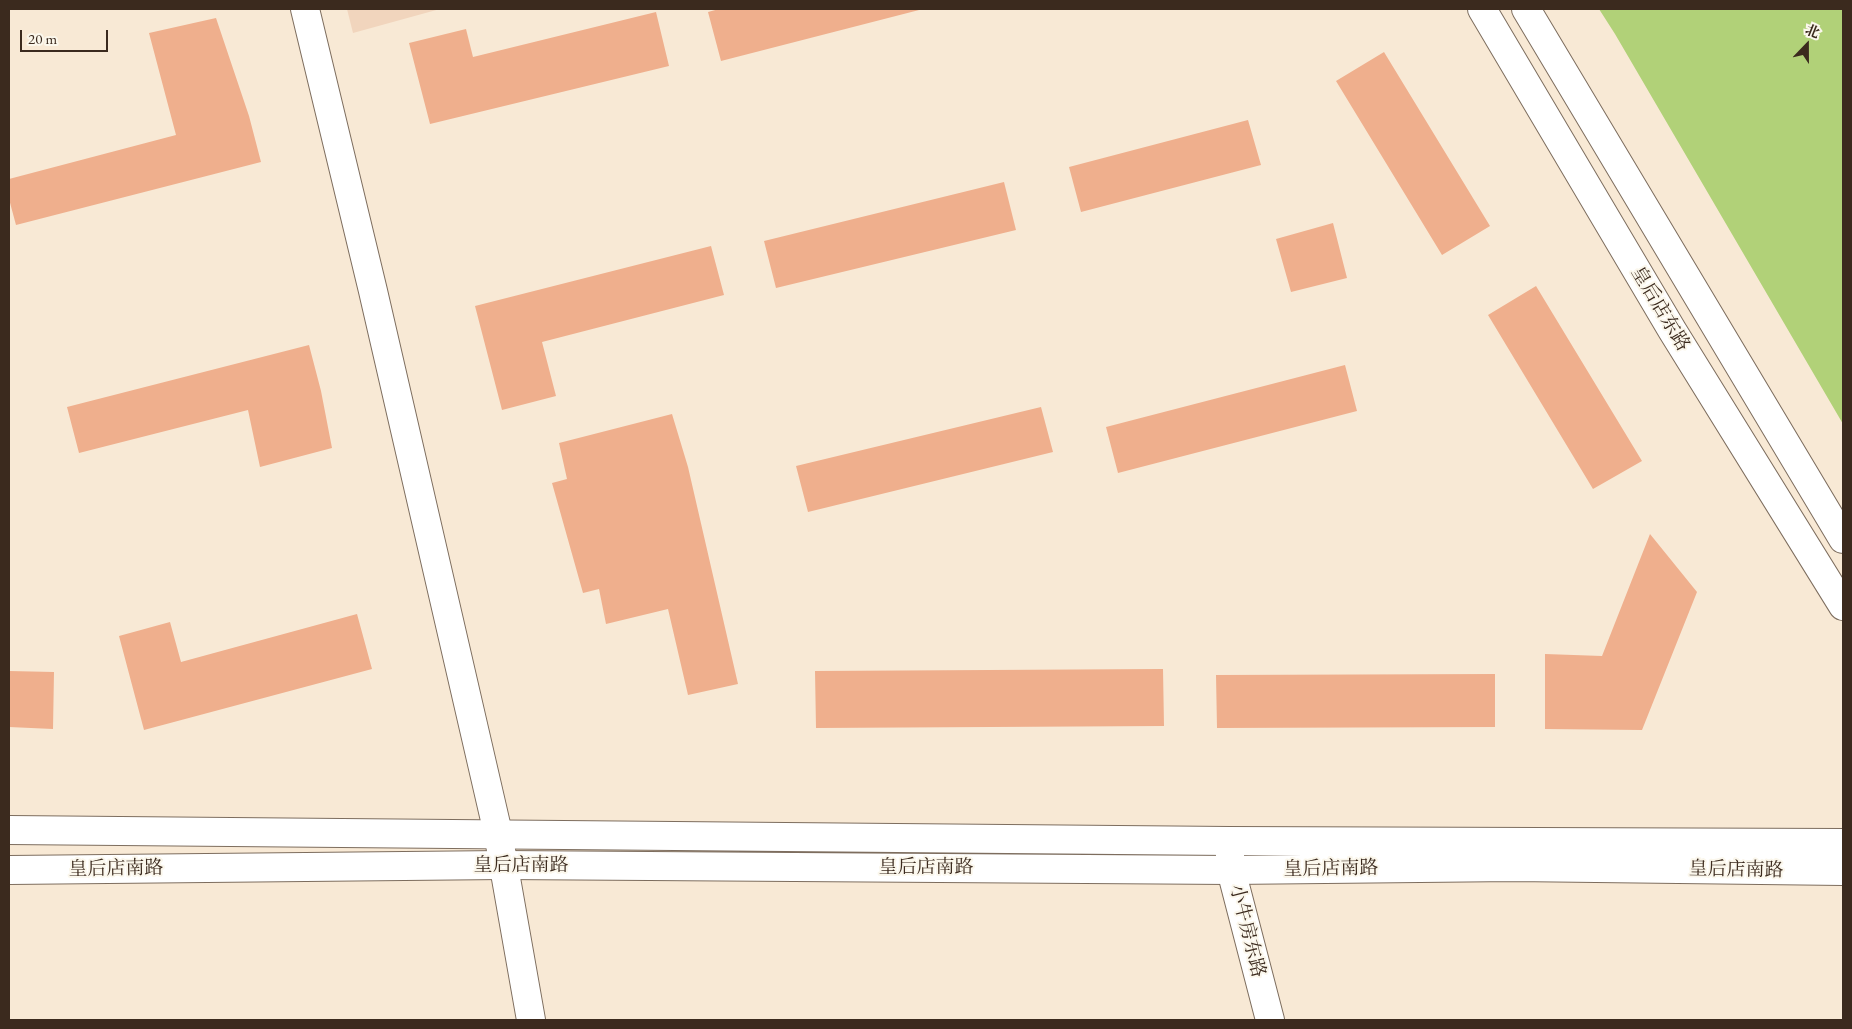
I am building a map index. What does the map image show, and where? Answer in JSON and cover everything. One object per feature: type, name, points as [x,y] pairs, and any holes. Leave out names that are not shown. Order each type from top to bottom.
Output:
[{"type":"street","points":[[305,9],[371,281],[498,833],[530,1020]]},
{"type":"street","name":"皇后店东路","points":[[1482,9],[1672,330],[1843,606]]},
{"type":"street","name":"皇后店东路","points":[[1526,9],[1843,539]]},
{"type":"street","name":"皇后店南路","points":[[9,830],[1229,841],[1843,843]]},
{"type":"street","name":"小牛房东路","points":[[1229,841],[1232,870],[1270,1020]]},
{"type":"street","name":"皇后店南路","points":[[9,870],[503,865],[1232,870],[1514,868],[1843,872]]},
{"type":"shaded area","points":[[347,9],[440,9],[353,33]]},
{"type":"green space","points":[[1599,9],[1843,9],[1843,424],[1615,34]]},
{"type":"building","points":[[719,9],[923,9],[721,61],[708,12]]},
{"type":"building","points":[[656,12],[669,66],[430,124],[409,43],[466,29],[473,57]]},
{"type":"building","points":[[216,18],[249,116],[261,162],[16,225],[9,199],[9,179],[176,135],[149,33]]},
{"type":"building","points":[[1384,52],[1490,226],[1442,255],[1336,81]]},
{"type":"building","points":[[1248,120],[1261,165],[1081,212],[1069,167]]},
{"type":"building","points":[[1004,182],[1016,230],[776,288],[764,241]]},
{"type":"building","points":[[1333,223],[1347,278],[1291,292],[1276,239]]},
{"type":"building","points":[[711,246],[724,295],[542,342],[556,396],[502,410],[475,306]]},
{"type":"building","points":[[1536,286],[1642,461],[1593,489],[1488,315]]},
{"type":"building","points":[[309,345],[321,391],[332,448],[260,467],[248,410],[79,453],[67,407]]},
{"type":"building","points":[[1345,365],[1357,411],[1118,473],[1106,427]]},
{"type":"building","points":[[1041,407],[1053,452],[808,512],[796,466]]},
{"type":"building","points":[[672,414],[688,467],[738,684],[688,695],[668,609],[606,624],[599,589],[583,593],[552,483],[567,479],[559,443]]},
{"type":"building","points":[[1650,534],[1697,592],[1642,730],[1545,729],[1545,654],[1602,656]]},
{"type":"building","points":[[357,614],[372,669],[144,730],[119,636],[170,622],[181,662]]},
{"type":"building","points":[[1163,669],[1164,726],[816,728],[815,671]]},
{"type":"building","points":[[9,671],[54,672],[53,729],[9,727]]},
{"type":"building","points":[[1495,674],[1495,727],[1217,728],[1216,675]]}]
